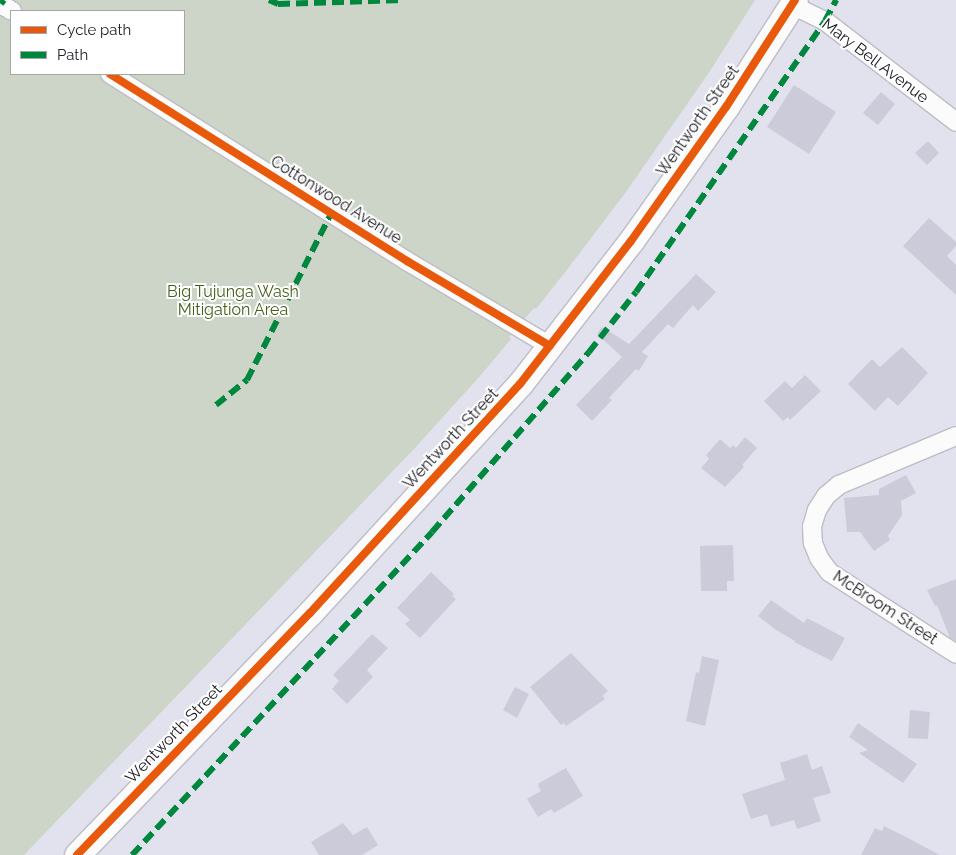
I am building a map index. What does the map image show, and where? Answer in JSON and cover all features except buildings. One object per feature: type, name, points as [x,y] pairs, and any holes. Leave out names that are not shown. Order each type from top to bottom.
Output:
[{"type":"main road","name":"Wentworth Street","points":[[78,855],[317,606],[520,384],[631,241],[726,107],[794,3]]},
{"type":"street","name":"Mary Bell Avenue","points":[[794,3],[825,21],[956,122]]},
{"type":"street","name":"Cottonwood Avenue","points":[[112,75],[407,261],[550,346]]},
{"type":"street","name":"McBroom Street","points":[[956,436],[839,485],[826,496],[817,510],[812,526],[813,542],[819,558],[829,572],[956,654]]},
{"type":"green space","name":"Big Tujunga Wash Mitigation Area","points":[[0,0],[755,0],[710,71],[626,192],[536,309],[534,308],[509,337],[511,339],[480,376],[414,449],[24,855],[0,855]]},
{"type":"marked path","points":[[1,4],[4,0]]},
{"type":"marked path","points":[[269,0],[278,4],[402,0]]},
{"type":"marked path","points":[[132,855],[432,532],[589,352],[636,292],[825,21],[836,0]]},
{"type":"marked path","points":[[216,405],[247,380],[331,214]]},
{"type":"cycle path","points":[[77,855],[310,613],[520,384],[631,241],[726,107],[795,0]]},
{"type":"cycle path","points":[[112,75],[407,261],[550,346]]}]
